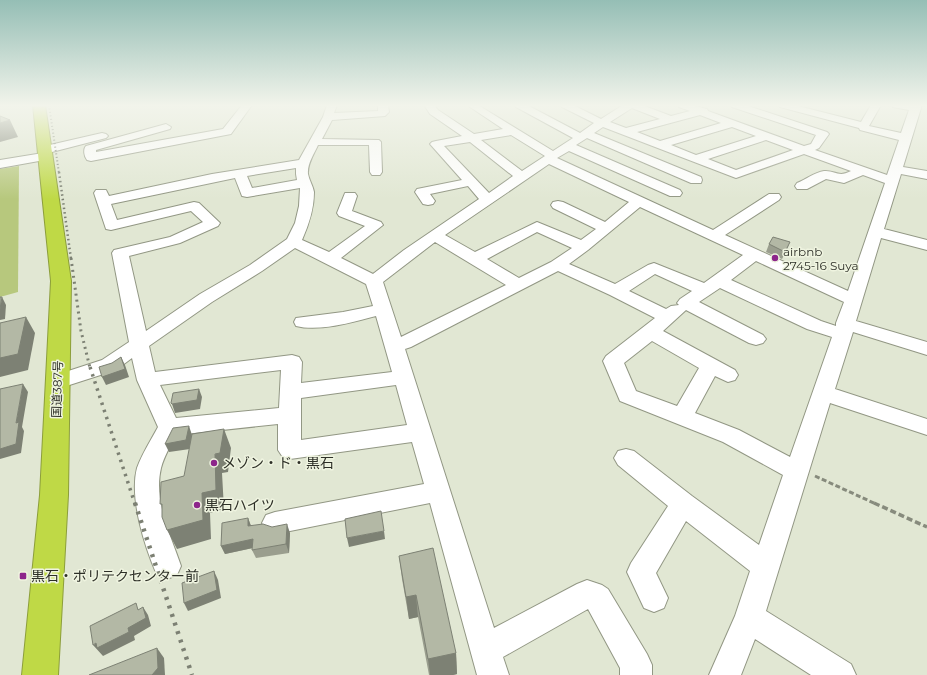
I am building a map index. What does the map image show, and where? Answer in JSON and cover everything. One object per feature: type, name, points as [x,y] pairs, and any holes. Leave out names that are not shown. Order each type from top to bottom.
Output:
[{"type":"highway","name":"国道387号","points":[[40,675],[54,495],[61,281],[43,136]]},
{"type":"street","points":[[0,164],[46,153],[103,136]]},
{"type":"street","points":[[132,136],[90,148],[91,156],[201,136]]},
{"type":"street","points":[[57,382],[109,365],[206,298],[262,264],[293,242],[302,223],[306,206],[307,190],[302,174],[303,163],[318,136]]},
{"type":"street","points":[[375,136],[376,172]]},
{"type":"street","points":[[481,136],[436,144],[488,200]]},
{"type":"street","points":[[521,136],[551,158],[645,204],[854,300]]},
{"type":"street","points":[[374,281],[436,236],[581,136]]},
{"type":"street","points":[[587,136],[696,180]]},
{"type":"street","points":[[637,136],[736,174],[816,146],[822,136]]},
{"type":"street","points":[[659,145],[688,136]]},
{"type":"street","points":[[695,159],[765,136]]},
{"type":"street","points":[[768,136],[862,171],[896,170],[927,166]]},
{"type":"street","points":[[725,675],[749,618],[822,392],[854,300],[906,138],[900,136]]},
{"type":"street","points":[[472,138],[522,177]]},
{"type":"street","points":[[315,142],[375,142]]},
{"type":"street","points":[[568,146],[675,193]]},
{"type":"street","points":[[168,566],[151,516],[147,496],[148,470],[168,427],[147,380],[120,253],[103,197],[303,163]]},
{"type":"street","points":[[394,345],[404,343],[557,265],[583,247],[606,228],[645,204],[675,193],[716,167]]},
{"type":"street","points":[[896,170],[927,175]]},
{"type":"street","points":[[802,186],[825,175],[845,180],[862,171]]},
{"type":"street","points":[[239,173],[247,193],[305,183]]},
{"type":"street","points":[[428,202],[422,192],[470,182]]},
{"type":"street","points":[[330,259],[376,225],[344,214],[350,196]]},
{"type":"street","points":[[714,236],[774,197]]},
{"type":"street","points":[[558,205],[606,228]]},
{"type":"street","points":[[111,226],[194,206],[213,223],[175,240],[120,253]]},
{"type":"street","points":[[475,259],[502,243],[537,226],[583,247]]},
{"type":"street","points":[[876,232],[927,245]]},
{"type":"street","points":[[436,236],[519,285]]},
{"type":"street","points":[[293,242],[374,281],[489,662],[587,594],[598,599],[636,665],[636,675]]},
{"type":"street","points":[[754,255],[667,317],[652,332],[613,361],[628,396],[731,436],[796,471]]},
{"type":"street","points":[[557,265],[616,291],[667,317]]},
{"type":"street","points":[[616,291],[654,268],[712,285],[814,325],[843,329],[927,349]]},
{"type":"street","points":[[686,303],[756,339]]},
{"type":"street","points":[[303,322],[359,315],[383,309]]},
{"type":"street","points":[[652,332],[719,370],[682,417]]},
{"type":"street","points":[[147,380],[292,362],[290,450],[420,432]]},
{"type":"street","points":[[291,392],[404,377]]},
{"type":"street","points":[[822,392],[927,427]]},
{"type":"street","points":[[168,427],[290,415]]},
{"type":"street","points":[[626,458],[683,504],[765,566]]},
{"type":"street","points":[[275,523],[438,491]]},
{"type":"street","points":[[654,598],[641,572],[683,504]]},
{"type":"street","points":[[749,618],[840,675]]},
{"type":"path","points":[[796,471],[811,474],[927,527]]},
{"type":"green space","points":[[19,166],[18,292],[0,297],[0,169]]},
{"type":"building","points":[[773,237],[790,242],[785,252],[769,244]]},
{"type":"building","points":[[0,297],[2,297],[0,309]]},
{"type":"building","points":[[26,317],[18,354],[0,358],[0,323]]},
{"type":"building","points":[[121,357],[125,369],[102,377],[99,367],[112,363]]},
{"type":"building","points":[[23,384],[16,423],[19,422],[16,444],[0,449],[0,389]]},
{"type":"building","points":[[199,389],[197,400],[171,403],[173,393]]},
{"type":"building","points":[[189,426],[186,440],[165,444],[173,428]]},
{"type":"building","points":[[224,429],[220,453],[215,454],[216,490],[202,493],[203,520],[167,530],[162,517],[162,504],[160,504],[161,482],[184,476],[192,434]]},
{"type":"building","points":[[381,511],[384,531],[347,538],[345,519]]},
{"type":"building","points":[[248,518],[248,526],[263,524],[272,527],[287,524],[286,544],[252,550],[253,539],[221,546],[222,523]]},
{"type":"building","points":[[433,548],[456,653],[428,659],[416,595],[406,597],[399,556]]},
{"type":"building","points":[[214,571],[217,590],[184,603],[182,583]]},
{"type":"building","points":[[136,603],[138,610],[143,607],[146,618],[128,628],[129,632],[97,648],[96,643],[93,645],[90,626]]},
{"type":"building","points":[[157,648],[158,668],[152,675],[89,675]]},
{"type":"railway","points":[[54,136],[59,173]]},
{"type":"railway","points":[[59,172],[71,259]]},
{"type":"railway","points":[[71,258],[81,331],[90,368]]},
{"type":"railway","points":[[90,367],[135,504]]},
{"type":"railway","points":[[135,503],[192,675]]},
{"type":"place","name":"airbnb 2745-16 Suya","points":[[775,258]]},
{"type":"place","name":"メゾン・ド・黒石","points":[[214,463]]},
{"type":"place","name":"黒石ハイツ","points":[[197,505]]},
{"type":"place","name":"黒石・ポリテクセンター前","points":[[23,576]]}]
